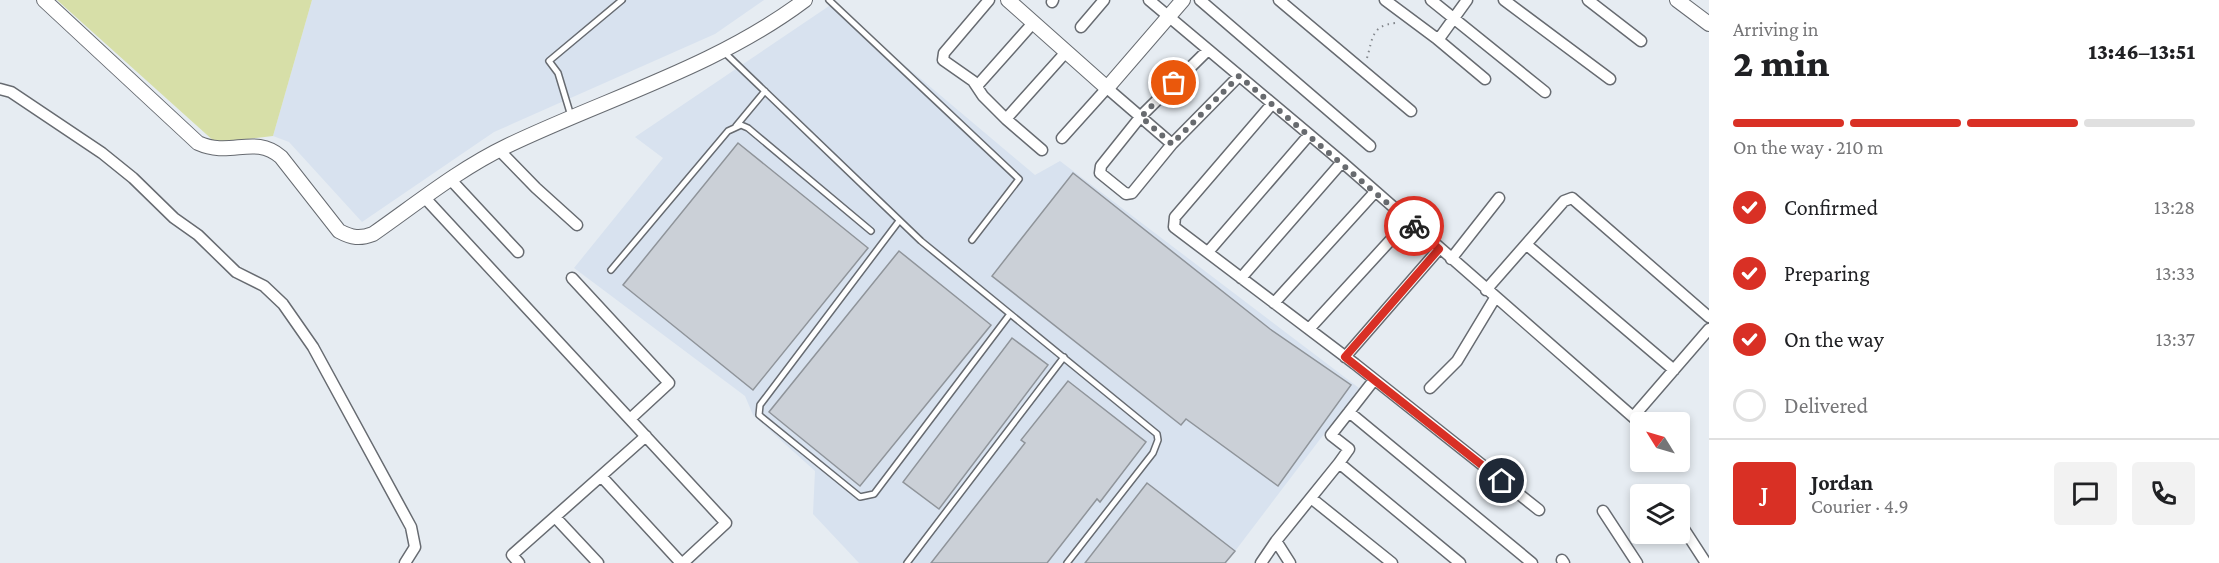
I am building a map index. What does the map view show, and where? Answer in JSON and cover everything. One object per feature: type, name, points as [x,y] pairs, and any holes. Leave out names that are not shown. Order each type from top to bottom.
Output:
[{"type":"street","points":[[44,0],[198,143],[221,150],[263,146],[273,150],[339,231],[350,237],[362,238],[373,234],[499,150],[724,52],[775,23],[806,0]]},
{"type":"street","points":[[989,0],[942,57],[977,86],[983,96],[1006,119],[1042,150]]},
{"type":"street","points":[[1008,0],[1172,144]]},
{"type":"street","points":[[1080,27],[1104,0]]},
{"type":"street","points":[[1149,0],[1342,162],[1630,415]]},
{"type":"street","points":[[1062,138],[1183,0]]},
{"type":"street","points":[[1200,0],[1370,146]]},
{"type":"street","points":[[1279,0],[1411,111]]},
{"type":"street","points":[[1386,0],[1485,79]]},
{"type":"street","points":[[1431,0],[1545,92]]},
{"type":"street","points":[[1436,38],[1441,36],[1467,0]]},
{"type":"street","points":[[1504,0],[1610,79]]},
{"type":"street","points":[[1588,0],[1641,41]]},
{"type":"street","points":[[1677,0],[1709,24]]},
{"type":"street","points":[[977,86],[1033,22]]},
{"type":"street","points":[[1208,50],[1141,117],[1101,166],[1100,173],[1129,195],[1172,144],[1239,76]]},
{"type":"street","points":[[1006,119],[1066,52]]},
{"type":"street","points":[[0,89],[11,92],[102,153],[133,178],[174,218],[198,235],[236,272],[264,286],[283,304],[313,347],[411,527],[415,547],[405,563]]},
{"type":"street","points":[[1272,104],[1175,217],[1174,227],[1309,329],[1539,510]]},
{"type":"street","points":[[1208,252],[1309,135]]},
{"type":"street","points":[[499,150],[536,189],[577,225]]},
{"type":"street","points":[[1241,278],[1342,162]]},
{"type":"street","points":[[451,180],[518,252]]},
{"type":"street","points":[[1274,303],[1375,192]]},
{"type":"street","points":[[425,198],[726,523],[682,563],[601,476]]},
{"type":"street","points":[[1451,259],[1499,198]]},
{"type":"street","points":[[1486,290],[1564,201],[1572,198],[1709,317]]},
{"type":"street","points":[[1309,329],[1408,221]]},
{"type":"street","points":[[1527,245],[1674,370]]},
{"type":"street","points":[[1345,357],[1439,249]]},
{"type":"street","points":[[572,278],[669,383],[630,418]]},
{"type":"street","points":[[1430,388],[1457,362],[1496,298]]},
{"type":"street","points":[[1644,412],[1674,370],[1709,329]]},
{"type":"street","points":[[1261,563],[1349,449],[1331,435],[1374,380]]},
{"type":"street","points":[[1349,412],[1532,563]]},
{"type":"street","points":[[519,563],[512,555],[646,436]]},
{"type":"street","points":[[1339,463],[1460,563]]},
{"type":"street","points":[[1311,498],[1392,563]]},
{"type":"street","points":[[1603,511],[1637,563]]},
{"type":"street","points":[[555,517],[598,563]]},
{"type":"street","points":[[1690,538],[1706,563]]},
{"type":"street","points":[[1276,541],[1290,563]]},
{"type":"lane","points":[[572,118],[558,73],[549,61],[622,0]]},
{"type":"lane","points":[[829,0],[1019,179],[972,240]]},
{"type":"lane","points":[[724,52],[899,221],[1153,429],[1158,440],[1153,453],[1067,563]]},
{"type":"lane","points":[[735,127],[765,91]]},
{"type":"lane","points":[[611,270],[728,131],[741,125],[748,128],[871,231]]},
{"type":"lane","points":[[899,221],[760,405],[759,415],[860,497],[874,494],[1010,314]]},
{"type":"lane","points":[[907,563],[1064,357]]},
{"type":"path","points":[[1363,70],[1374,33],[1378,28],[1386,24],[1410,21]]},
{"type":"shaded area","points":[[312,0],[764,0],[715,34],[494,132],[362,222],[289,142],[273,136]]},
{"type":"shaded area","points":[[832,4],[1035,175],[1060,161],[1359,388],[1226,563],[859,563],[813,514],[815,471],[753,415],[745,396],[574,268],[663,158],[635,137]]},
{"type":"green space","points":[[57,0],[312,0],[273,136],[216,143]]},
{"type":"building","points":[[738,143],[868,248],[753,390],[623,285]]},
{"type":"building","points":[[1073,173],[1270,329],[1351,385],[1278,486],[1186,419],[1181,425],[992,276]]},
{"type":"building","points":[[899,251],[991,325],[860,486],[769,412]]},
{"type":"building","points":[[1012,338],[1048,365],[939,509],[903,482]]},
{"type":"building","points":[[1068,381],[1146,442],[1100,502],[1097,499],[1047,563],[931,563],[1025,443],[1021,440]]},
{"type":"building","points":[[1147,483],[1235,551],[1225,563],[1085,563]]},
{"type":"way so far","points":[[1174,83],[1141,117],[1172,144],[1239,76],[1414,226]]},
{"type":"route","points":[[1414,226],[1439,249],[1345,357],[1502,481]]}]
